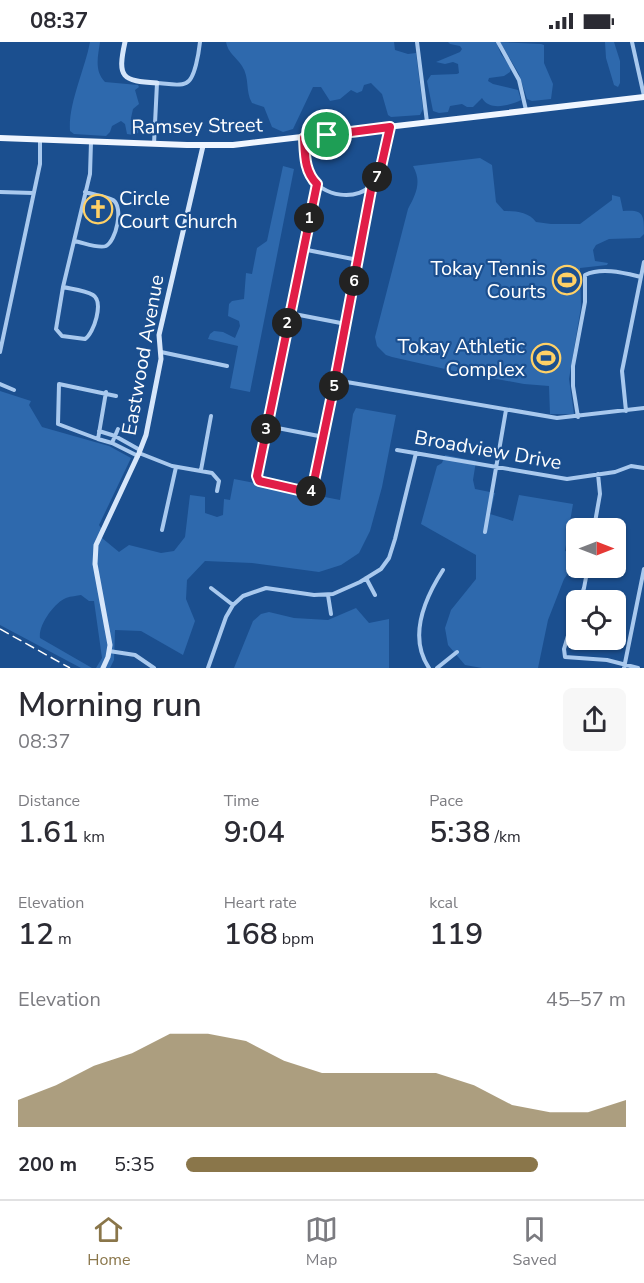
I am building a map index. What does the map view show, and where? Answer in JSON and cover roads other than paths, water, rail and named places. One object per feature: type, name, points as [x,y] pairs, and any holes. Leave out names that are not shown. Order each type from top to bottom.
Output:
[{"type":"main road","name":"Ramsey Street","points":[[0,138],[203,146],[249,144],[644,96]]},
{"type":"street","points":[[125,42],[120,62],[123,74],[133,81],[183,84],[193,75],[200,42]]},
{"type":"street","points":[[417,42],[427,123]]},
{"type":"street","points":[[498,42],[519,80],[526,111]]},
{"type":"street","points":[[632,42],[644,96]]},
{"type":"street","points":[[154,144],[157,83]]},
{"type":"street","points":[[317,184],[257,476],[258,481],[307,492],[312,491],[324,437],[372,185],[381,167],[390,127]]},
{"type":"street","points":[[304,138],[306,166],[311,177],[326,191],[343,195],[355,193],[372,185]]},
{"type":"street","points":[[0,352],[2,330],[40,164],[40,140]]},
{"type":"street","points":[[63,287],[91,294],[98,300],[92,333],[85,339],[62,336],[56,328],[63,287],[91,166],[91,142]]},
{"type":"street","name":"Eastwood Avenue","points":[[103,668],[109,651],[109,640],[95,564],[96,544],[139,453],[161,359],[159,335],[203,146]]},
{"type":"street","points":[[0,192],[33,193]]},
{"type":"street","points":[[74,241],[101,246],[113,239],[119,211],[117,204],[112,199],[85,192]]},
{"type":"street","points":[[302,249],[358,260]]},
{"type":"street","points":[[626,411],[622,371],[644,262]]},
{"type":"street","points":[[579,417],[573,386],[573,366],[585,302],[585,275],[612,272],[641,277]]},
{"type":"street","points":[[289,314],[346,324]]},
{"type":"street","points":[[160,352],[227,366]]},
{"type":"street","points":[[335,380],[557,418],[644,408]]},
{"type":"street","points":[[0,384],[14,390]]},
{"type":"street","points":[[116,396],[106,392],[59,384],[58,424],[176,467],[212,473],[219,484],[217,491]]},
{"type":"street","points":[[98,439],[106,392]]},
{"type":"street","points":[[484,532],[506,410]]},
{"type":"street","points":[[201,470],[211,416]]},
{"type":"street","points":[[267,426],[324,437]]},
{"type":"street","points":[[112,443],[118,429]]},
{"type":"street","points":[[99,431],[115,436],[139,453]]},
{"type":"street","name":"Broadview Drive","points":[[397,450],[567,479],[631,466],[644,468]]},
{"type":"street","points":[[208,668],[222,626],[233,605],[243,596],[266,588],[328,595],[339,592],[381,569],[389,558],[416,453]]},
{"type":"street","points":[[162,530],[176,467]]},
{"type":"street","points":[[596,518],[600,494],[598,474]]},
{"type":"street","points":[[624,666],[644,568]]},
{"type":"street","points":[[429,668],[423,658],[420,645],[420,624],[426,601],[443,570]]},
{"type":"street","points":[[366,578],[375,595]]},
{"type":"street","points":[[211,588],[233,605]]},
{"type":"street","points":[[328,595],[331,614]]},
{"type":"street","points":[[566,642],[564,649],[566,657],[607,660],[638,668]]},
{"type":"street","points":[[109,651],[135,655],[154,668]]},
{"type":"street","points":[[437,668],[457,652]]},
{"type":"railway","points":[[0,629],[70,668]]},
{"type":"place","name":"Circle Court Church","points":[[98,209]]},
{"type":"place","name":"Tokay Tennis Courts","points":[[567,280]]},
{"type":"place","name":"Tokay Athletic Complex","points":[[546,358]]}]
